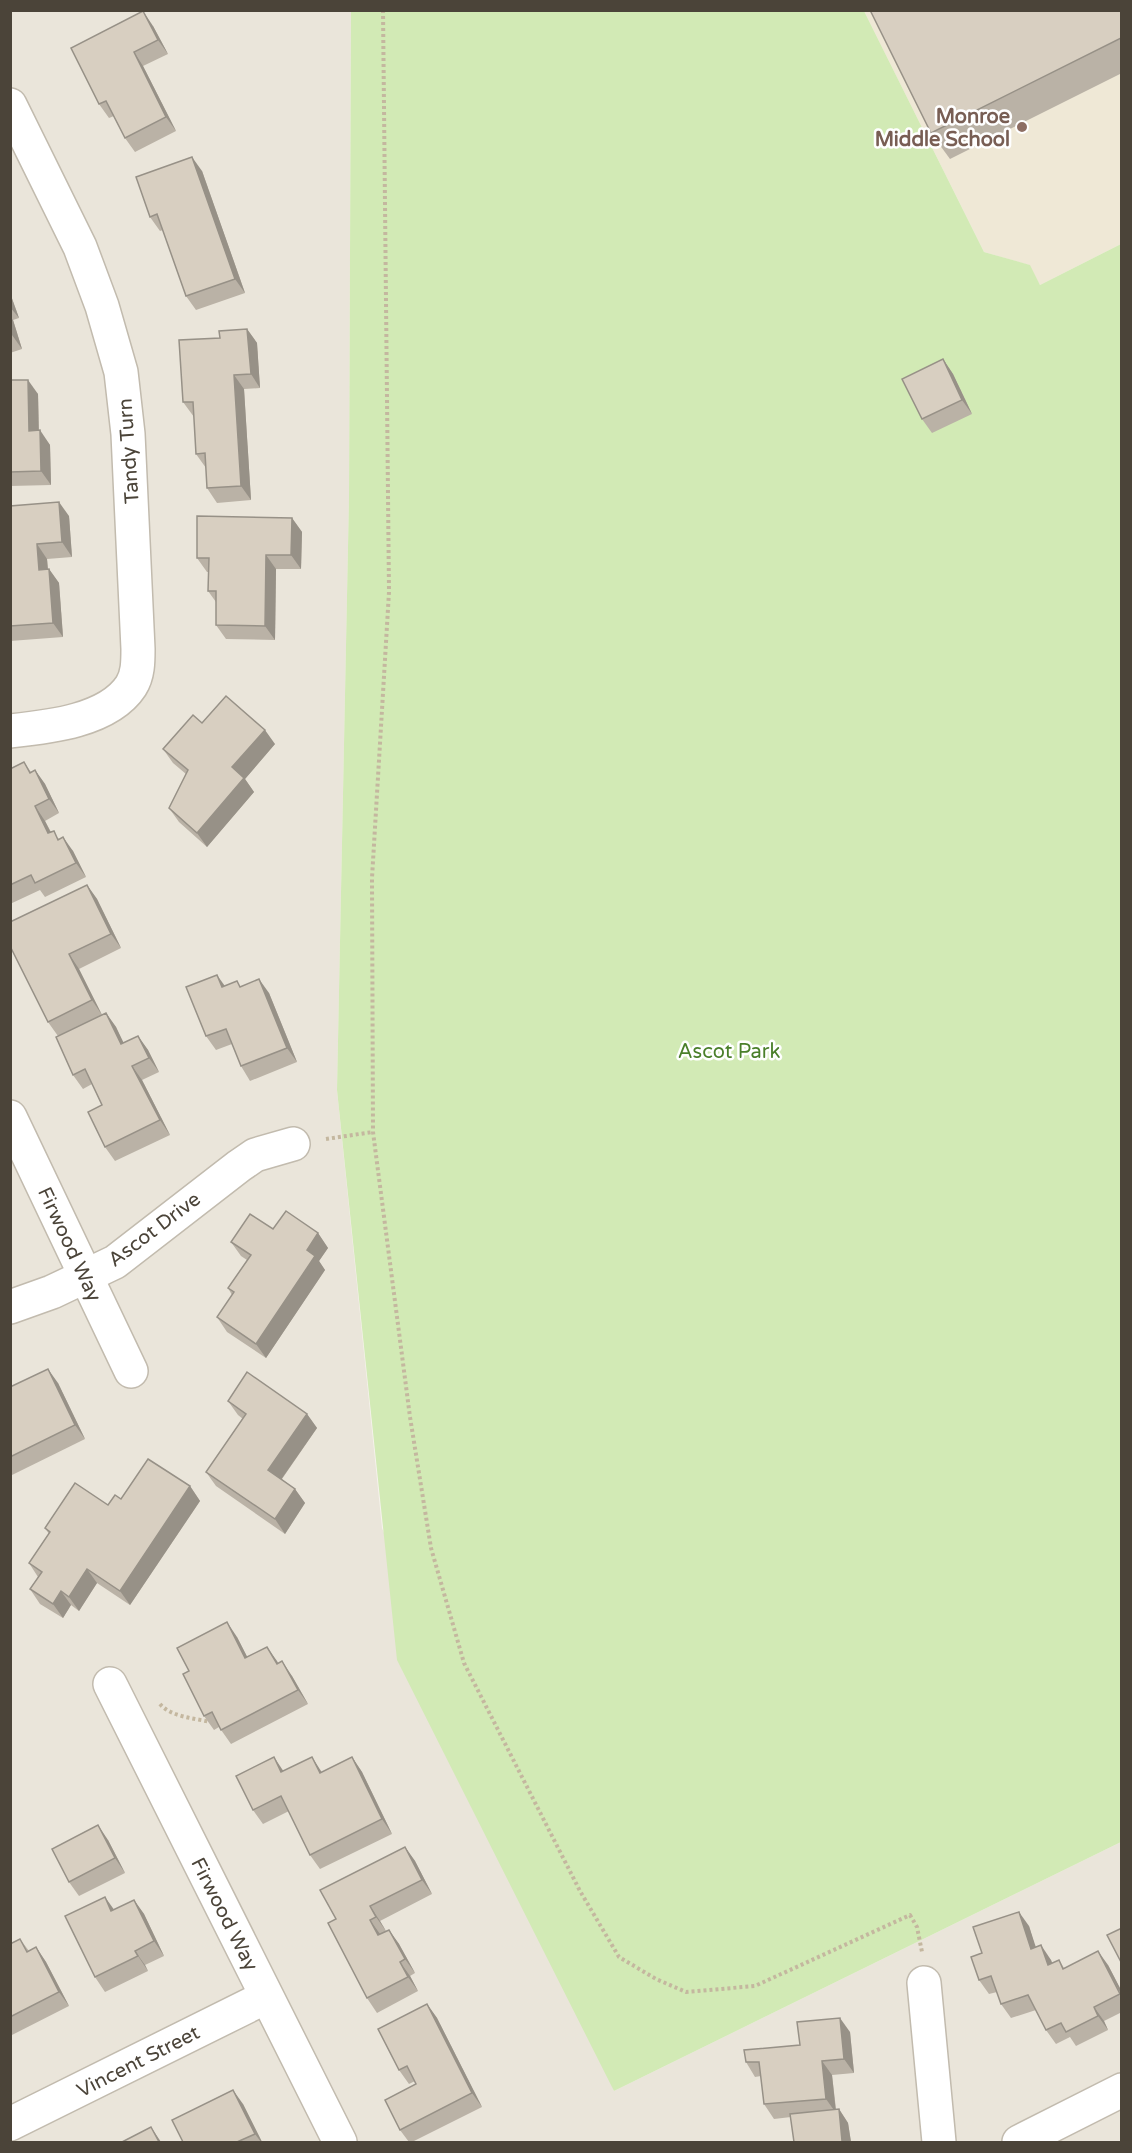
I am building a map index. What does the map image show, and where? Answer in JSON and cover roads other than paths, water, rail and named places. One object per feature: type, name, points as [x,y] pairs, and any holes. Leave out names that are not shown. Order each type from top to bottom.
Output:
[{"type":"street","name":"Tandy Turn","points":[[10,105],[80,247],[102,306],[121,372],[128,434],[138,649],[137,670],[131,685],[120,698],[102,709],[67,723],[10,731]]},
{"type":"street","name":"Firwood Way","points":[[10,1117],[131,1371]]},
{"type":"street","name":"Ascot Drive","points":[[10,1307],[86,1277],[129,1253],[203,1192],[255,1155],[293,1144]]},
{"type":"street","name":"Firwood Way","points":[[110,1684],[340,2142]]},
{"type":"street","points":[[924,1983],[939,2142]]},
{"type":"street","name":"Vincent Street","points":[[10,2124],[266,1997]]},
{"type":"street","points":[[1018,2142],[1122,2090]]},
{"type":"place","name":"Monroe Middle School","points":[[1022,127]]},
{"type":"park label","name":"Ascot Park","points":[[729,1051]]}]
